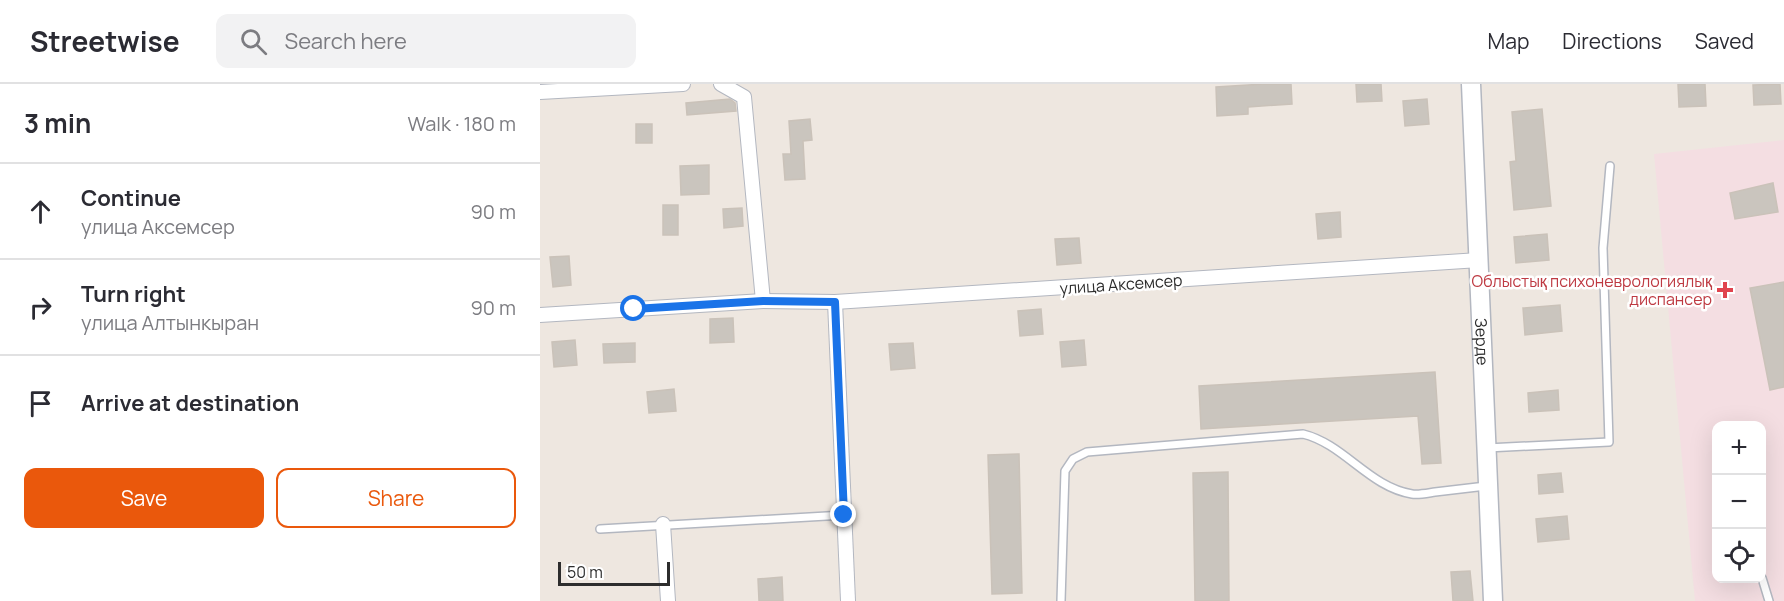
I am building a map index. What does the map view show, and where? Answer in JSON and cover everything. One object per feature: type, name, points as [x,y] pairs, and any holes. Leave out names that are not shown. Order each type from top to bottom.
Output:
[{"type":"street","points":[[540,92],[682,84]]},
{"type":"street","points":[[721,84],[744,97],[763,301]]},
{"type":"street","name":"Зерде","points":[[1471,84],[1493,601]]},
{"type":"street","name":"улица Аксемсер","points":[[540,315],[763,301],[835,302],[1479,260]]},
{"type":"street","points":[[835,302],[848,601]]},
{"type":"street","points":[[663,524],[668,601]]},
{"type":"lane","points":[[1487,448],[1609,441],[1603,248],[1610,166]]},
{"type":"lane","points":[[1061,601],[1065,471],[1073,459],[1087,452],[1303,434],[1318,438],[1344,454],[1366,473],[1390,487],[1413,495],[1488,486]]},
{"type":"lane","points":[[600,529],[844,515]]},
{"type":"lane","points":[[1763,583],[1769,601]]},
{"type":"shaded area","name":"Облыстық психоневрологиялық диспансер","points":[[1784,140],[1784,601],[1695,601],[1654,154]]},
{"type":"building","points":[[1291,84],[1292,104],[1248,107],[1248,114],[1217,116],[1216,87]]},
{"type":"building","points":[[1356,84],[1381,84],[1382,101],[1357,102]]},
{"type":"building","points":[[1678,84],[1705,84],[1706,106],[1679,107]]},
{"type":"building","points":[[1780,84],[1781,104],[1754,105],[1753,85]]},
{"type":"building","points":[[730,99],[735,103],[736,111],[687,115],[686,103]]},
{"type":"building","points":[[1427,99],[1429,124],[1405,126],[1403,101]]},
{"type":"building","points":[[1542,109],[1551,206],[1514,210],[1510,162],[1516,161],[1512,112]]},
{"type":"building","points":[[810,119],[812,140],[803,141],[805,179],[785,180],[783,154],[791,154],[789,121]]},
{"type":"building","points":[[636,124],[652,124],[652,143],[636,143]]},
{"type":"building","points":[[709,165],[709,194],[681,195],[680,166]]},
{"type":"building","points":[[1773,183],[1778,212],[1735,219],[1730,193]]},
{"type":"building","points":[[663,205],[678,205],[678,235],[663,235]]},
{"type":"building","points":[[742,208],[743,226],[724,228],[723,209]]},
{"type":"building","points":[[1340,212],[1341,237],[1318,239],[1316,214]]},
{"type":"building","points":[[1547,234],[1549,260],[1516,263],[1514,237]]},
{"type":"building","points":[[1079,238],[1081,263],[1057,265],[1055,239]]},
{"type":"building","points":[[569,256],[571,285],[553,287],[550,257]]},
{"type":"building","points":[[1784,282],[1784,387],[1770,390],[1750,288]]},
{"type":"building","points":[[1560,305],[1562,331],[1525,335],[1523,308]]},
{"type":"building","points":[[1041,309],[1043,334],[1020,336],[1018,311]]},
{"type":"building","points":[[733,318],[734,342],[710,343],[710,319]]},
{"type":"building","points":[[575,340],[577,365],[554,367],[552,342]]},
{"type":"building","points":[[1084,340],[1086,365],[1062,367],[1060,342]]},
{"type":"building","points":[[635,343],[635,362],[604,363],[603,344]]},
{"type":"building","points":[[913,343],[915,368],[891,370],[889,344]]},
{"type":"building","points":[[1435,372],[1441,463],[1422,464],[1418,416],[1201,429],[1199,386]]},
{"type":"building","points":[[674,389],[676,411],[649,413],[647,392]]},
{"type":"building","points":[[1558,390],[1559,410],[1529,412],[1528,393]]},
{"type":"building","points":[[1019,454],[1022,593],[992,594],[988,455]]},
{"type":"building","points":[[1228,472],[1229,601],[1195,601],[1193,473]]},
{"type":"building","points":[[1561,473],[1563,492],[1539,494],[1538,475]]},
{"type":"building","points":[[1567,516],[1569,539],[1538,542],[1536,519]]},
{"type":"building","points":[[1470,571],[1473,601],[1453,601],[1451,572]]},
{"type":"building","points":[[782,577],[783,601],[759,601],[758,579]]},
{"type":"place","name":"Облыстық психоневрологиялық диспансер","points":[[1725,290]]},
{"type":"route","points":[[634,309],[763,301],[835,302],[844,515]]}]
